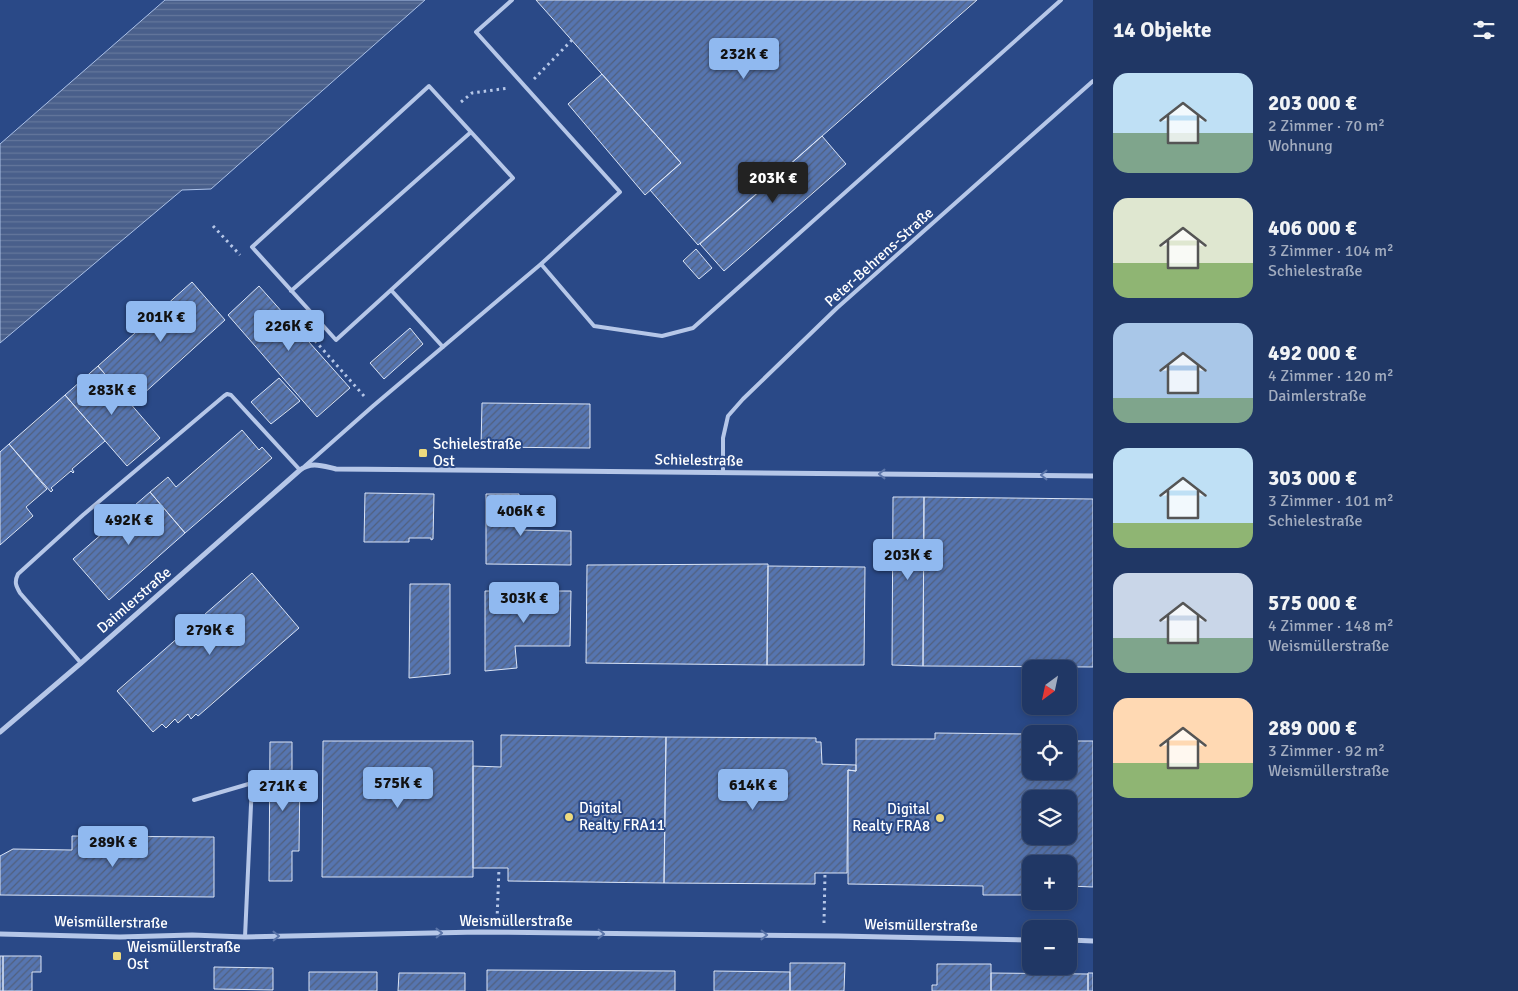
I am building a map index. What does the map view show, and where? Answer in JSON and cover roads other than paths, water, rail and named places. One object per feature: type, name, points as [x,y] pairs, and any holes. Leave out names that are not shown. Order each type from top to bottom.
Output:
[{"type":"street","name":"Schielestraße","points":[[303,468],[315,464],[336,469],[1093,476]]},
{"type":"street","name":"Daimlerstraße","points":[[0,731],[81,663],[303,468]]},
{"type":"street","name":"Weismüllerstraße","points":[[0,934],[120,937],[192,935],[245,937],[496,933],[1022,940]]},
{"type":"street","points":[[1077,940],[1093,941]]},
{"type":"lane","points":[[81,663],[20,593],[15,585],[15,579],[18,574],[83,515],[228,394],[303,468],[541,264],[620,192],[476,32],[512,0]]},
{"type":"lane","points":[[541,264],[594,326],[662,336],[693,328],[1061,0]]},
{"type":"lane","name":"Peter-Behrens-Straße","points":[[723,473],[722,438],[728,416],[743,399],[838,308],[1093,81]]},
{"type":"lane","points":[[429,86],[471,132],[514,178],[336,340],[252,247],[429,86]]},
{"type":"lane","points":[[291,291],[471,132]]},
{"type":"lane","points":[[391,290],[443,347]]},
{"type":"lane","points":[[194,800],[252,783],[245,937]]},
{"type":"water","points":[[165,0],[425,0],[211,189],[182,190],[0,343],[0,144]]},
{"type":"place","name":"Schielestraße Ost","points":[[423,453]]},
{"type":"place","name":"Digital Realty FRA11","points":[[569,817]]},
{"type":"place","name":"Digital Realty FRA8","points":[[940,818]]},
{"type":"place","name":"Weismüllerstraße Ost","points":[[117,956]]}]
